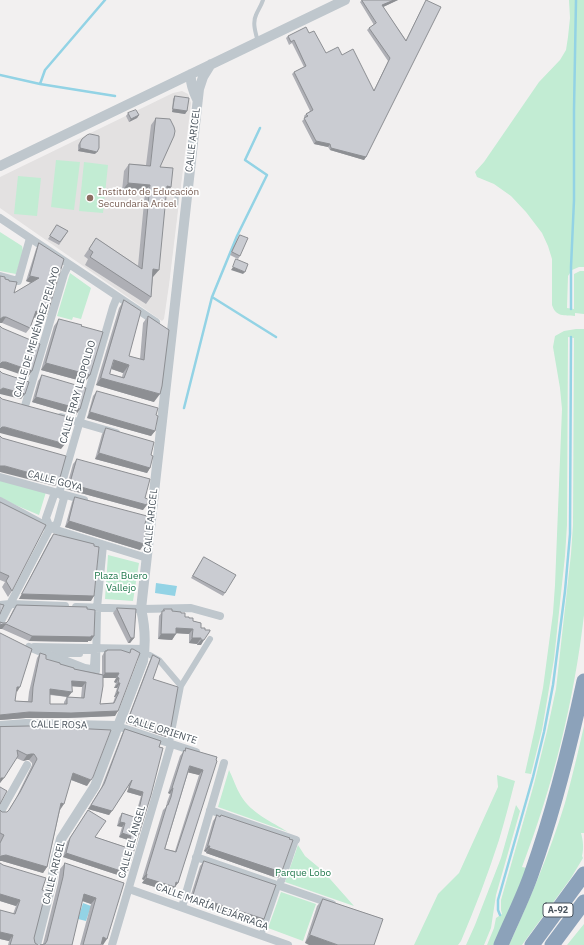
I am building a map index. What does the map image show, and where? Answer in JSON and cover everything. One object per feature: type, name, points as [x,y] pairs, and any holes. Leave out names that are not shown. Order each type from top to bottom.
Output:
[{"type":"highway","points":[[501,945],[532,873],[553,806],[572,736],[584,681]]},
{"type":"highway","name":"A-92","points":[[532,945],[584,874]]},
{"type":"highway","name":"A-92","points":[[552,945],[584,902]]},
{"type":"street","points":[[0,166],[345,0]]},
{"type":"street","name":"CALLE ARICEL","points":[[196,90],[211,64]]},
{"type":"street","name":"CALLE ARICEL","points":[[36,945],[48,880],[59,862],[61,839],[95,786],[147,652],[141,609],[147,558],[147,517],[155,444],[172,330],[198,101],[196,90],[190,80],[191,74]]},
{"type":"street","points":[[169,85],[178,85],[196,90]]},
{"type":"street","points":[[0,218],[162,327],[172,330]]},
{"type":"street","points":[[0,276],[18,281],[30,238]]},
{"type":"street","name":"CALLE DE MENÉNDEZ PELAYO","points":[[26,407],[28,383],[38,375],[39,345],[54,320],[64,274],[69,264]]},
{"type":"street","name":"CALLE FRAY LEOPOLDO","points":[[50,528],[46,518],[54,495],[59,493],[117,297]]},
{"type":"street","points":[[94,331],[105,334]]},
{"type":"street","points":[[52,414],[123,434]]},
{"type":"street","name":"CALLE GOYA","points":[[0,477],[90,501]]},
{"type":"street","points":[[0,501],[50,528],[147,558]]},
{"type":"street","points":[[0,623],[50,528]]},
{"type":"street","points":[[103,545],[97,608],[96,650],[96,671],[85,670],[26,646],[96,650],[147,652],[159,660],[181,686]]},
{"type":"street","points":[[0,605],[10,604],[141,609],[191,608],[220,616]]},
{"type":"street","points":[[170,743],[181,686],[210,639]]},
{"type":"street","points":[[96,650],[92,668],[85,667],[52,654],[80,654],[80,651],[96,650]]},
{"type":"street","name":"CALLE ROSA","points":[[0,726],[26,724],[117,726]]},
{"type":"street","name":"CALLE ORIENTE","points":[[117,726],[200,753]]},
{"type":"street","name":"CALLE EL ÁNGEL","points":[[112,945],[127,886],[170,743]]},
{"type":"street","points":[[182,907],[224,763]]},
{"type":"street","points":[[0,814],[8,794],[27,765]]},
{"type":"street","points":[[210,810],[296,840],[282,881],[280,881]]},
{"type":"street","points":[[196,857],[343,908]]},
{"type":"street","name":"CALLE MARÍA LEJÁRRAGA","points":[[127,886],[288,945]]},
{"type":"street","points":[[261,936],[277,889]]},
{"type":"lane","points":[[258,42],[255,30],[255,16],[262,5],[263,0]]},
{"type":"lane","points":[[176,206],[177,190],[187,192]]},
{"type":"shaded area","name":"Instituto de Educación Secundaria Aricel","points":[[182,91],[188,94],[191,103],[169,285],[164,319],[162,321],[0,208],[0,177],[173,93]]},
{"type":"green space","points":[[569,0],[584,0],[584,267],[579,267],[572,270],[568,276],[567,308],[574,309],[574,274],[584,271],[584,314],[575,313],[575,316],[558,313],[552,305],[552,259],[542,233],[526,212],[511,196],[494,184],[477,177],[475,172],[484,162],[539,82],[560,60],[566,50],[570,18]]},
{"type":"green space","points":[[56,160],[80,162],[74,210],[51,207]]},
{"type":"green space","points":[[84,162],[108,165],[103,213],[79,211]]},
{"type":"green space","points":[[18,176],[41,178],[37,216],[14,214]]},
{"type":"green space","points":[[0,232],[22,246],[23,251],[16,274],[0,271]]},
{"type":"green space","points":[[70,273],[91,288],[81,319],[73,317],[72,320],[57,316]]},
{"type":"green space","points":[[584,329],[584,615],[580,647],[568,711],[553,774],[522,867],[527,868],[494,945],[487,945],[494,928],[496,918],[502,914],[501,900],[534,784],[556,689],[573,525],[574,338],[568,337],[567,525],[565,556],[554,659],[542,730],[531,774],[525,773],[543,688],[553,613],[555,585],[562,409],[553,347],[555,336],[564,331]]},
{"type":"green space","points":[[0,479],[46,492],[39,515],[0,497]]},
{"type":"green space","name":"Plaza Buero Vallejo","points":[[108,555],[139,563],[133,601],[105,599]]},
{"type":"green space","points":[[584,726],[584,833],[581,833],[583,858],[571,878],[522,945],[509,945],[553,839],[565,803]]},
{"type":"green space","points":[[229,770],[239,793],[245,802],[262,817],[288,832],[218,807]]},
{"type":"green space","points":[[497,775],[515,781],[495,853],[461,941],[458,945],[414,945],[438,894],[459,873],[498,787]]},
{"type":"green space","points":[[516,805],[520,811],[496,895],[491,928],[484,945],[466,945],[501,858]]},
{"type":"green space","name":"Parque Lobo","points":[[298,845],[305,856],[323,871],[354,906],[285,882]]},
{"type":"green space","points":[[281,892],[316,904],[303,941],[268,928]]},
{"type":"green space","points":[[584,924],[584,945],[567,945]]},
{"type":"water","points":[[156,583],[177,586],[175,596],[155,593]]},
{"type":"water","points":[[83,903],[91,906],[86,921],[78,919]]},
{"type":"building","points":[[362,0],[394,0],[382,5],[406,41],[426,0],[441,7],[366,157],[331,148],[330,144],[316,141],[304,118],[308,116],[306,114],[313,110],[294,72],[306,66],[294,40],[291,42],[288,36],[306,27],[309,33],[314,31],[326,53],[338,47],[342,55],[353,49],[374,91],[390,58],[369,28],[376,23]]},
{"type":"building","points":[[175,96],[189,98],[187,111],[173,109]]},
{"type":"building","points":[[136,110],[139,115],[131,119],[128,113]]},
{"type":"building","points":[[156,118],[170,119],[175,131],[160,167],[173,168],[171,187],[167,186],[159,270],[153,269],[151,297],[90,257],[93,252],[89,249],[96,238],[142,269],[150,185],[128,183],[129,164],[150,166]]},
{"type":"building","points":[[90,134],[99,136],[99,148],[97,152],[80,148],[82,139]]},
{"type":"building","points":[[57,225],[68,231],[60,242],[50,236]]},
{"type":"building","points":[[240,235],[248,238],[240,256],[232,252]]},
{"type":"building","points":[[39,243],[64,259],[47,315],[36,311],[30,328],[6,317],[0,319],[0,276],[5,277],[5,279],[9,281],[17,282],[14,293],[39,278],[30,276]]},
{"type":"building","points":[[236,259],[248,264],[245,272],[233,267]]},
{"type":"building","points":[[124,300],[141,311],[129,356],[144,360],[148,316],[169,330],[160,394],[101,378]],"holes":[[[114,360],[129,365],[124,378],[110,374]]]},
{"type":"building","points":[[59,319],[103,332],[90,375],[46,363]]},
{"type":"building","points":[[0,326],[40,344],[32,371],[6,362],[2,362],[0,364]]},
{"type":"building","points":[[0,371],[29,382],[25,394],[3,388],[0,390]]},
{"type":"building","points":[[42,375],[86,388],[80,409],[36,397]]},
{"type":"building","points":[[97,391],[158,408],[155,431],[90,412]]},
{"type":"building","points":[[0,397],[2,399],[72,418],[65,444],[5,427],[0,429]]},
{"type":"building","points":[[106,428],[154,442],[150,468],[99,453]]},
{"type":"building","points":[[0,436],[2,438],[66,456],[59,481],[5,466],[0,466]]},
{"type":"building","points":[[77,459],[150,479],[145,498],[148,499],[147,505],[70,484]]},
{"type":"building","points":[[75,497],[147,516],[144,544],[69,521]]},
{"type":"building","points":[[0,502],[46,525],[12,591],[6,581],[9,576],[0,572]]},
{"type":"building","points":[[54,534],[94,544],[94,546],[99,547],[94,596],[22,594]]},
{"type":"building","points":[[204,557],[236,575],[225,593],[193,576]]},
{"type":"building","points":[[0,604],[4,605],[0,614]]},
{"type":"building","points":[[17,605],[87,607],[87,609],[95,610],[94,636],[32,636],[6,624],[0,625],[0,622],[6,623],[8,621]]},
{"type":"building","points":[[117,608],[136,609],[134,638],[131,638]]},
{"type":"building","points":[[164,609],[172,609],[172,611],[185,613],[185,617],[193,618],[193,621],[201,623],[201,628],[205,628],[205,630],[210,631],[204,640],[201,640],[201,638],[192,638],[193,629],[176,628],[176,634],[161,634],[162,611],[164,611]]},
{"type":"building","points":[[0,633],[32,649],[20,687],[17,687],[15,701],[32,702],[33,687],[40,653],[46,655],[46,659],[74,669],[103,675],[100,704],[114,703],[119,692],[117,692],[120,683],[118,683],[119,678],[117,677],[119,673],[105,673],[105,651],[121,650],[130,653],[131,649],[133,649],[140,653],[118,711],[71,713],[29,712],[0,715]],"holes":[[[72,681],[86,682],[84,698],[67,697],[67,704],[50,704],[50,689],[72,692]]]},
{"type":"building","points":[[153,655],[160,659],[153,679],[178,687],[170,732],[129,718]]},
{"type":"building","points":[[30,726],[111,730],[91,780],[73,773],[64,804],[61,803],[47,867],[6,855],[0,857],[0,843],[4,835],[0,833],[0,810],[2,812],[7,812],[9,810],[37,759],[34,754],[27,755],[17,750],[18,756],[4,778],[1,778],[0,780],[0,727]]},
{"type":"building","points":[[125,729],[161,741],[159,747],[163,748],[151,795],[127,873],[66,853],[70,838],[88,810],[106,821],[95,837],[128,848],[131,836],[122,833],[125,823],[120,822],[122,813],[137,818],[143,792],[129,788],[132,780],[112,811],[91,805],[104,784]]},
{"type":"building","points":[[186,748],[217,757],[217,761],[178,883],[176,882],[175,887],[146,878],[146,874],[167,805],[171,797],[172,788],[184,750],[185,751]],"holes":[[[190,766],[203,770],[176,852],[165,849]]]},
{"type":"building","points":[[0,787],[7,791],[0,804]]},
{"type":"building","points":[[217,815],[220,817],[221,815],[293,840],[282,871],[281,872],[209,848],[210,846],[208,846]]},
{"type":"building","points":[[204,861],[276,885],[264,919],[193,896]]},
{"type":"building","points":[[0,863],[46,878],[42,890],[46,891],[34,938],[35,943],[38,945],[10,945],[13,935],[0,932],[0,910],[15,914],[20,900],[0,894]]},
{"type":"building","points":[[65,863],[124,883],[107,939],[103,937],[101,945],[83,945],[96,898],[84,894],[72,945],[40,945],[45,944],[47,941]]},
{"type":"building","points":[[323,899],[383,919],[374,945],[338,945],[310,935]]},
{"type":"waterway","points":[[0,75],[40,84],[45,70],[105,0]]},
{"type":"waterway","points":[[571,309],[574,200],[576,0]]},
{"type":"waterway","points":[[40,84],[115,96]]},
{"type":"waterway","points":[[184,408],[212,297],[237,236],[267,175],[245,160],[260,128]]},
{"type":"waterway","points":[[212,297],[276,337]]},
{"type":"waterway","points":[[500,915],[498,910],[498,900],[533,777],[544,732],[553,685],[565,591],[570,534],[571,337]]},
{"type":"place","name":"Instituto de Educación Secundaria Aricel","points":[[90,198]]}]
